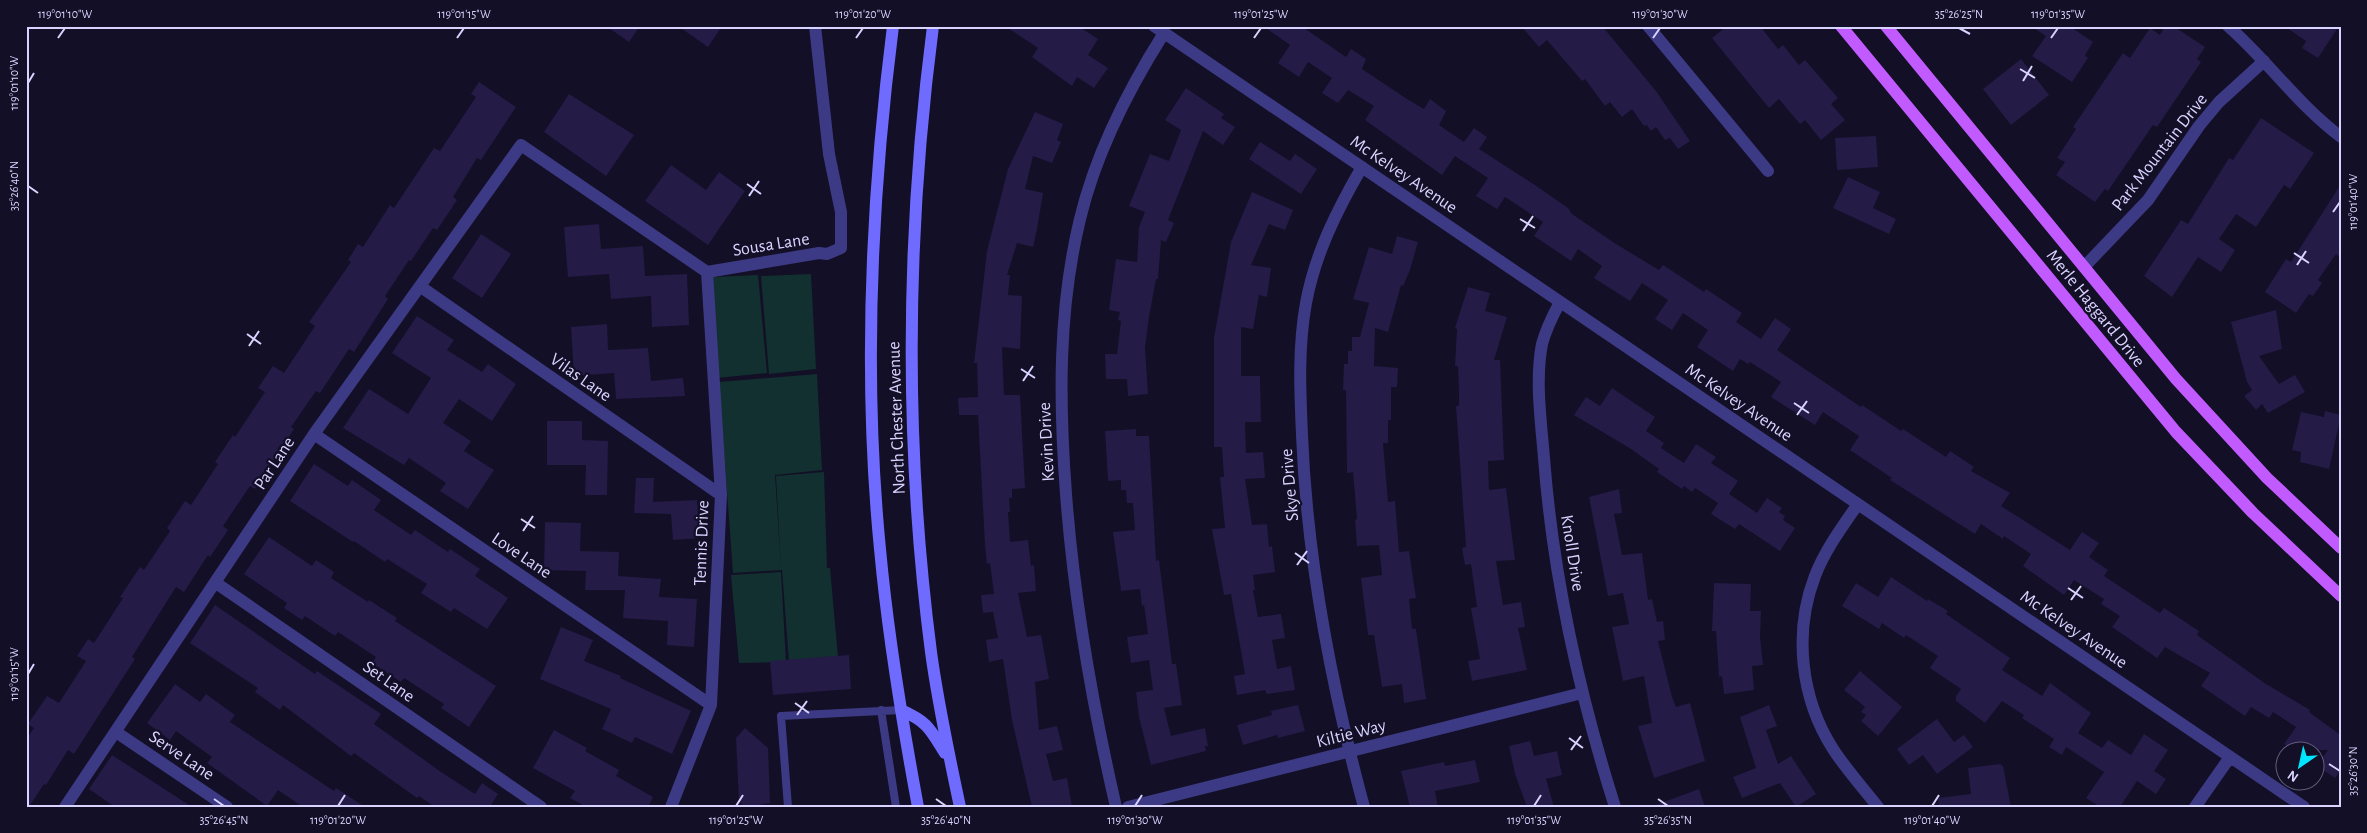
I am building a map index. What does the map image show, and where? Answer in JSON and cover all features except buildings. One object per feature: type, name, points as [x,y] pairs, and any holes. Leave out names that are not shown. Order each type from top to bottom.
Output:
[{"type":"main road","name":"North Chester Avenue","points":[[894,26],[876,201],[872,286],[872,400],[880,548],[892,658],[918,807]]},
{"type":"main road","name":"North Chester Avenue","points":[[933,26],[915,203],[911,400],[919,545],[931,653],[960,807]]},
{"type":"main road","name":"Merle Haggard Drive","points":[[1841,26],[2176,432],[2252,513],[2341,596]]},
{"type":"main road","name":"Merle Haggard Drive","points":[[1886,26],[2222,431],[2267,478],[2341,548]]},
{"type":"main road","points":[[901,710],[920,718],[930,729],[950,762]]},
{"type":"street","name":"Sousa Lane","points":[[707,272],[819,253],[827,254],[841,248],[841,212],[829,154],[815,26]]},
{"type":"street","points":[[1648,26],[1768,171]]},
{"type":"street","points":[[2228,26],[2264,61],[2301,103],[2341,138]]},
{"type":"street","name":"Mc Kelvey Avenue","points":[[1159,30],[2304,807]]},
{"type":"street","name":"Kevin Drive","points":[[1116,807],[1083,646],[1070,547],[1062,447],[1060,362],[1063,310],[1069,268],[1080,216],[1096,166],[1116,118],[1159,30]]},
{"type":"street","name":"Park Mountain Drive","points":[[2084,267],[2148,200],[2200,126],[2220,102],[2264,61]]},
{"type":"street","name":"Par Lane","points":[[65,807],[314,434],[521,146],[707,272]]},
{"type":"street","name":"Skye Drive","points":[[1362,167],[1342,202],[1326,236],[1306,303],[1300,347],[1303,464],[1312,551],[1325,637],[1349,752],[1364,807]]},
{"type":"street","name":"Tennis Drive","points":[[671,807],[711,705],[721,496],[707,272]]},
{"type":"street","name":"Vilas Lane","points":[[421,287],[721,496]]},
{"type":"street","name":"Knoll Drive","points":[[1560,302],[1543,342],[1539,363],[1541,422],[1547,497],[1557,571],[1582,694],[1615,807]]},
{"type":"street","name":"Love Lane","points":[[314,434],[711,705]]},
{"type":"street","points":[[1858,504],[1828,550],[1815,577],[1806,606],[1802,636],[1803,666],[1809,695],[1819,724],[1834,750],[1878,807]]},
{"type":"street","name":"Set Lane","points":[[216,583],[541,807]]},
{"type":"street","name":"Kiltie Way","points":[[1128,807],[1582,694]]},
{"type":"street","name":"Serve Lane","points":[[116,732],[227,807]]},
{"type":"street","points":[[2196,807],[2230,757]]},
{"type":"lane","points":[[881,710],[896,807]]},
{"type":"lane","points":[[788,807],[780,716],[901,710]]},
{"type":"green space","points":[[811,274],[816,369],[769,374],[761,276]]},
{"type":"green space","points":[[758,275],[767,373],[717,378],[713,277]]},
{"type":"green space","points":[[817,374],[822,470],[775,475],[781,569],[776,476],[824,472],[827,568],[830,568],[838,657],[789,662],[782,570],[733,573],[719,382]]},
{"type":"green space","points":[[781,572],[786,662],[739,663],[731,575]]}]
